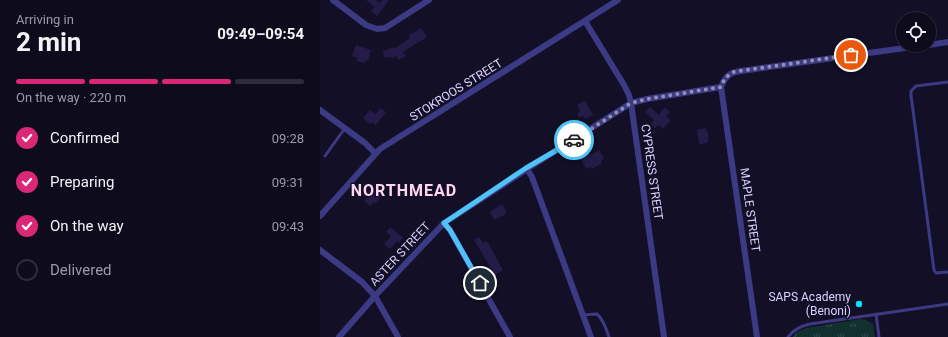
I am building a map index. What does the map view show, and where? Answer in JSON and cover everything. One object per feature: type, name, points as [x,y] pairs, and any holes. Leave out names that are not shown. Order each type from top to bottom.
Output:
[{"type":"street","points":[[333,0],[366,25],[377,29],[385,28],[429,0]]},
{"type":"street","name":"STOKROOS STREET","points":[[320,216],[375,153],[618,0]]},
{"type":"street","name":"CYPRESS STREET","points":[[585,21],[629,95],[664,337]]},
{"type":"street","points":[[936,44],[948,42]]},
{"type":"street","points":[[721,87],[725,78],[733,72],[896,49]]},
{"type":"street","name":"ASTER STREET","points":[[340,337],[375,296],[444,223],[526,168],[631,103],[721,87]]},
{"type":"street","name":"MAPLE STREET","points":[[721,87],[757,337]]},
{"type":"street","points":[[320,110],[365,143],[375,153]]},
{"type":"street","points":[[526,168],[532,177],[590,337]]},
{"type":"street","points":[[444,223],[450,230],[510,337]]},
{"type":"street","points":[[320,250],[362,282],[375,296],[398,337]]},
{"type":"lane","points":[[948,82],[916,86],[911,95],[934,270],[936,273],[948,272]]},
{"type":"lane","points":[[325,156],[345,128]]},
{"type":"lane","points":[[788,337],[799,327],[810,324],[948,304]]},
{"type":"lane","points":[[582,315],[597,314],[605,325],[609,337]]},
{"type":"lane","points":[[876,314],[879,337]]},
{"type":"green space","points":[[860,319],[866,320],[873,324],[875,337],[793,337],[796,332],[806,328]]},
{"type":"building","points":[[366,0],[376,0],[380,3],[382,0],[389,0],[377,16],[371,11],[375,7]]},
{"type":"building","points":[[421,28],[427,37],[403,52],[406,56],[399,60],[396,56],[392,59],[391,57],[384,58],[383,51],[393,47],[394,49],[410,38],[409,35]]},
{"type":"building","points":[[356,45],[371,50],[368,61],[366,60],[365,63],[356,61],[357,58],[352,56]]},
{"type":"building","points":[[585,101],[593,115],[585,119],[583,116],[579,118],[577,113],[580,111],[577,105]]},
{"type":"building","points":[[650,107],[659,115],[665,107],[670,112],[666,116],[671,120],[663,129],[659,125],[655,128],[651,124],[654,120],[645,112]]},
{"type":"building","points":[[380,108],[386,112],[376,125],[372,122],[370,124],[363,118],[370,110],[376,114]]},
{"type":"building","points":[[706,128],[709,137],[708,143],[699,144],[697,130]]},
{"type":"building","points":[[599,150],[604,158],[601,161],[602,163],[592,169],[591,167],[586,169],[580,158]]},
{"type":"building","points":[[373,186],[383,195],[376,203],[374,202],[370,206],[364,201],[369,195],[367,193]]},
{"type":"building","points":[[502,204],[507,212],[505,213],[506,214],[494,220],[490,212]]},
{"type":"building","points":[[390,227],[403,238],[399,243],[397,241],[390,249],[384,244],[391,236],[386,232]]},
{"type":"building","points":[[479,237],[483,243],[487,241],[503,270],[495,275],[474,240]]},
{"type":"way so far","points":[[574,140],[631,103],[721,87],[725,78],[733,72],[851,55]]},
{"type":"place","name":"SAPS Academy (Benoni)","points":[[859,304]]},
{"type":"district","name":"NORTHMEAD","points":[[404,190]]},
{"type":"route","points":[[480,283],[450,230],[444,223],[526,168],[574,140]]}]
